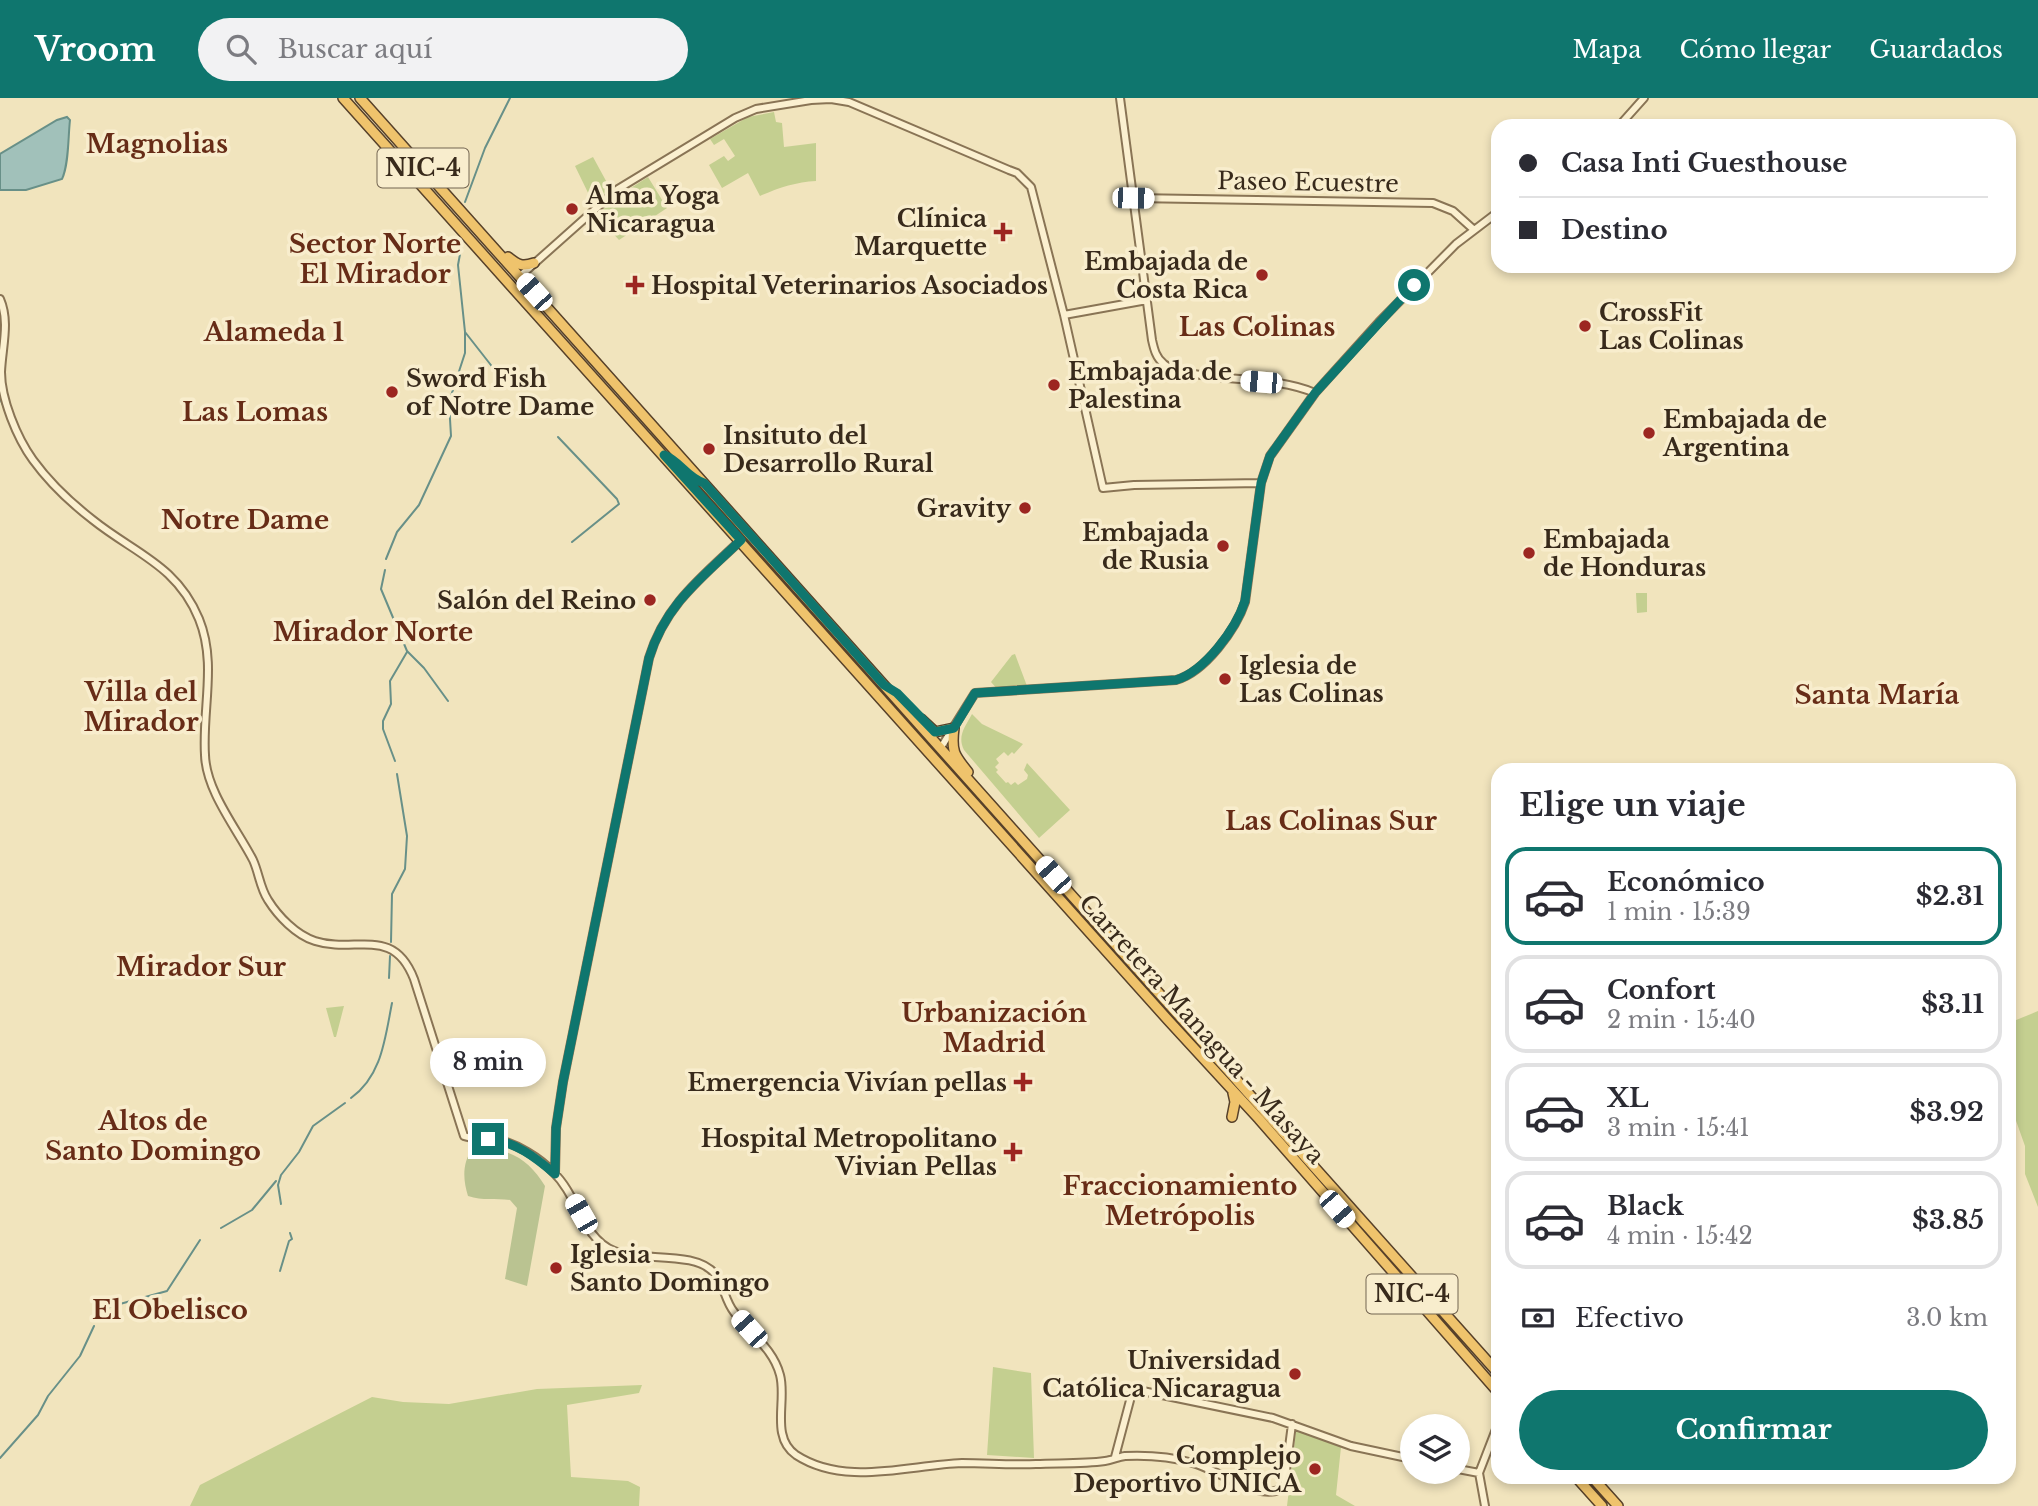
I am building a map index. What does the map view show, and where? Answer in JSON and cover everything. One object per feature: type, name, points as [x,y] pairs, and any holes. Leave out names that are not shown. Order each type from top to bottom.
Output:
[{"type":"highway","name":"Carretera Managua - Masaya","points":[[343,98],[974,800],[1491,1386]]},
{"type":"highway","name":"Carretera Managua - Masaya","points":[[360,98],[1491,1365]]},
{"type":"highway","points":[[476,246],[486,251],[508,276],[519,276],[518,286],[542,320]]},
{"type":"highway","points":[[494,248],[517,264],[532,266],[528,281],[534,292]]},
{"type":"highway","points":[[643,416],[652,435],[664,450],[664,455],[672,458],[688,475],[704,483]]},
{"type":"highway","points":[[884,685],[897,693],[935,732],[954,728],[954,755],[978,785],[985,799]]},
{"type":"highway","points":[[881,699],[892,706],[930,746],[940,749],[940,758],[974,800]]},
{"type":"highway","points":[[1233,1076],[1251,1103],[1250,1111],[1258,1111],[1280,1128]]},
{"type":"highway","points":[[1230,1088],[1235,1102],[1232,1117]]},
{"type":"highway","points":[[1313,1182],[1322,1184],[1322,1175]]},
{"type":"highway","points":[[1326,1196],[1326,1188],[1333,1187]]},
{"type":"highway","points":[[1582,1484],[1602,1506]]},
{"type":"highway","points":[[1598,1484],[1618,1506]]},
{"type":"street","points":[[1120,98],[1155,353],[1161,362],[1170,368],[1235,380],[1291,385],[1315,393]]},
{"type":"street","points":[[1625,119],[1644,98]]},
{"type":"street","points":[[519,276],[618,189],[735,118],[756,110],[805,100],[831,99],[849,102],[1009,170],[1026,181],[1034,194],[1103,488],[1261,483]]},
{"type":"street","name":"Paseo Ecuestre","points":[[1133,198],[1433,204],[1453,211],[1473,229]]},
{"type":"street","points":[[940,749],[975,693],[1176,680],[1195,671],[1234,626],[1245,601],[1261,483],[1270,456],[1315,393],[1432,267],[1473,229],[1491,217]]},
{"type":"street","points":[[0,299],[5,317],[1,371],[3,392],[32,460],[54,485],[93,520],[165,569],[183,590],[199,619],[207,647],[209,668],[206,766],[215,791],[252,860],[267,898],[298,932],[314,941],[337,945],[380,945],[400,956],[410,967],[461,1132],[471,1139],[495,1139],[510,1144],[528,1153],[555,1174],[592,1236],[602,1245],[615,1252],[691,1261],[713,1271],[734,1313],[774,1360],[781,1378],[782,1434],[789,1449],[804,1459],[860,1473],[961,1463],[1027,1465],[1145,1456],[1191,1462],[1243,1487],[1275,1494],[1282,1490],[1286,1481],[1292,1424]]},
{"type":"street","points":[[1064,315],[1147,300]]},
{"type":"street","points":[[555,1174],[556,1128],[563,1082],[653,645],[669,612],[688,589],[741,540]]},
{"type":"street","points":[[1115,1457],[1133,1389],[1248,1412],[1292,1424],[1351,1446],[1400,1456]]},
{"type":"street","points":[[1485,1506],[1479,1473],[1491,1442]]},
{"type":"street","points":[[1470,1471],[1479,1473]]},
{"type":"green space","points":[[774,112],[776,122],[782,123],[784,147],[816,143],[816,181],[787,186],[760,196],[748,173],[722,188],[709,165],[724,156],[728,161],[735,156],[724,139],[714,145],[710,139],[748,117]]},
{"type":"green space","points":[[593,157],[611,190],[593,203],[575,166]]},
{"type":"green space","points":[[648,177],[667,208],[619,240],[596,215]]},
{"type":"green space","points":[[1636,593],[1647,593],[1647,612],[1637,613]]},
{"type":"green space","points":[[1015,654],[1027,686],[1025,690],[998,690],[991,682]]},
{"type":"green space","points":[[972,714],[982,724],[1023,744],[1014,754],[1012,752],[1008,756],[1004,752],[996,759],[999,763],[995,767],[998,770],[996,772],[1006,783],[1011,785],[1015,782],[1018,785],[1027,779],[1028,775],[1024,770],[1027,763],[1070,810],[1039,838],[964,750],[962,736]]},
{"type":"green space","points":[[344,1006],[336,1037],[334,1037],[326,1008]]},
{"type":"green space","points":[[2038,1011],[2038,1207],[2025,1174],[2025,1146],[2016,1121],[2016,1020]]},
{"type":"green space","points":[[489,1148],[507,1152],[522,1160],[545,1186],[527,1286],[505,1279],[517,1208],[510,1200],[473,1198],[468,1196],[466,1190],[464,1172],[472,1149]]},
{"type":"green space","points":[[993,1367],[1031,1373],[1034,1458],[987,1455]]},
{"type":"green space","points":[[642,1385],[639,1393],[567,1405],[571,1477],[628,1481],[640,1487],[639,1506],[190,1506],[200,1485],[372,1397],[403,1402],[449,1404],[537,1389]]},
{"type":"green space","name":"Complejo Deportivo UNICA","points":[[1298,1430],[1341,1447],[1336,1495],[1355,1506],[1287,1506]]},
{"type":"water","points":[[67,117],[70,120],[68,150],[62,179],[26,190],[0,190],[0,154],[57,120]]},
{"type":"waterway","points":[[465,202],[485,148],[510,98]]},
{"type":"waterway","points":[[463,238],[458,265],[465,332],[494,369]]},
{"type":"waterway","points":[[386,559],[397,532],[419,505],[451,436],[449,402],[465,353],[465,332]]},
{"type":"waterway","points":[[0,398],[6,413]]},
{"type":"waterway","points":[[558,437],[619,504],[572,542]]},
{"type":"waterway","points":[[385,570],[381,589],[407,651],[424,668],[448,701]]},
{"type":"waterway","points":[[395,761],[383,729],[383,721],[391,704],[390,681],[407,652]]},
{"type":"waterway","points":[[391,942],[392,894],[405,869],[407,836],[397,774]]},
{"type":"waterway","points":[[389,978],[390,956]]},
{"type":"waterway","points":[[351,1098],[370,1079],[376,1068],[392,1003]]},
{"type":"waterway","points":[[281,1204],[278,1185],[281,1175],[299,1152],[313,1126],[345,1103]]},
{"type":"waterway","points":[[221,1228],[252,1210],[276,1181]]},
{"type":"waterway","points":[[280,1271],[289,1241],[292,1239],[290,1233]]},
{"type":"waterway","points":[[98,1319],[109,1307],[167,1291],[200,1240]]},
{"type":"waterway","points":[[0,1458],[38,1415],[48,1396],[80,1356],[94,1326]]},
{"type":"place","name":"Alma Yoga Nicaragua","points":[[572,209]]},
{"type":"place","name":"Clínica Marquette","points":[[1003,232]]},
{"type":"place","name":"Embajada de Costa Rica","points":[[1262,275]]},
{"type":"place","name":"Hospital Veterinarios Asociados","points":[[635,285]]},
{"type":"place","name":"CrossFit Las Colinas","points":[[1585,326]]},
{"type":"place","name":"Embajada de Palestina","points":[[1054,385]]},
{"type":"place","name":"Sword Fish of Notre Dame","points":[[392,392]]},
{"type":"place","name":"Embajada de Argentina","points":[[1649,433]]},
{"type":"place","name":"Insituto del Desarrollo Rural","points":[[709,449]]},
{"type":"place","name":"Gravity","points":[[1025,508]]},
{"type":"place","name":"Embajada de Rusia","points":[[1223,546]]},
{"type":"place","name":"Embajada de Honduras","points":[[1529,553]]},
{"type":"place","name":"Salón del Reino","points":[[650,600]]},
{"type":"place","name":"Iglesia de Las Colinas","points":[[1225,679]]},
{"type":"place","name":"Emergencia Vivían pellas","points":[[1023,1082]]},
{"type":"place","name":"Hospital Metropolitano Vivian Pellas","points":[[1013,1152]]},
{"type":"place","name":"Iglesia Santo Domingo","points":[[556,1268]]},
{"type":"place","name":"Universidad Católica Nicaragua","points":[[1295,1374]]},
{"type":"place","name":"Complejo Deportivo UNICA","points":[[1315,1469]]},
{"type":"district","name":"Magnolias","points":[[157,144]]},
{"type":"district","name":"Sector Norte El Mirador","points":[[375,259]]},
{"type":"district","name":"Las Colinas","points":[[1257,327]]},
{"type":"district","name":"Alameda 1","points":[[274,332]]},
{"type":"district","name":"Las Lomas","points":[[255,412]]},
{"type":"district","name":"Notre Dame","points":[[245,520]]},
{"type":"district","name":"Mirador Norte","points":[[373,632]]},
{"type":"district","name":"Santa María","points":[[1877,695]]},
{"type":"district","name":"Villa del Mirador","points":[[141,707]]},
{"type":"district","name":"Las Colinas Sur","points":[[1331,821]]},
{"type":"district","name":"Mirador Sur","points":[[201,967]]},
{"type":"district","name":"Urbanización Madrid","points":[[994,1028]]},
{"type":"district","name":"Altos de Santo Domingo","points":[[153,1136]]},
{"type":"district","name":"Fraccionamiento Metrópolis","points":[[1180,1201]]},
{"type":"district","name":"El Obelisco","points":[[170,1310]]},
{"type":"route","points":[[488,1139],[503,1141],[528,1153],[555,1174],[556,1128],[563,1082],[649,658],[669,612],[688,589],[741,540],[664,455],[672,458],[698,482],[704,483],[884,685],[897,693],[935,732],[954,728],[975,693],[1176,680],[1195,671],[1215,650],[1241,614],[1261,483],[1270,456],[1315,393],[1414,285]]}]
